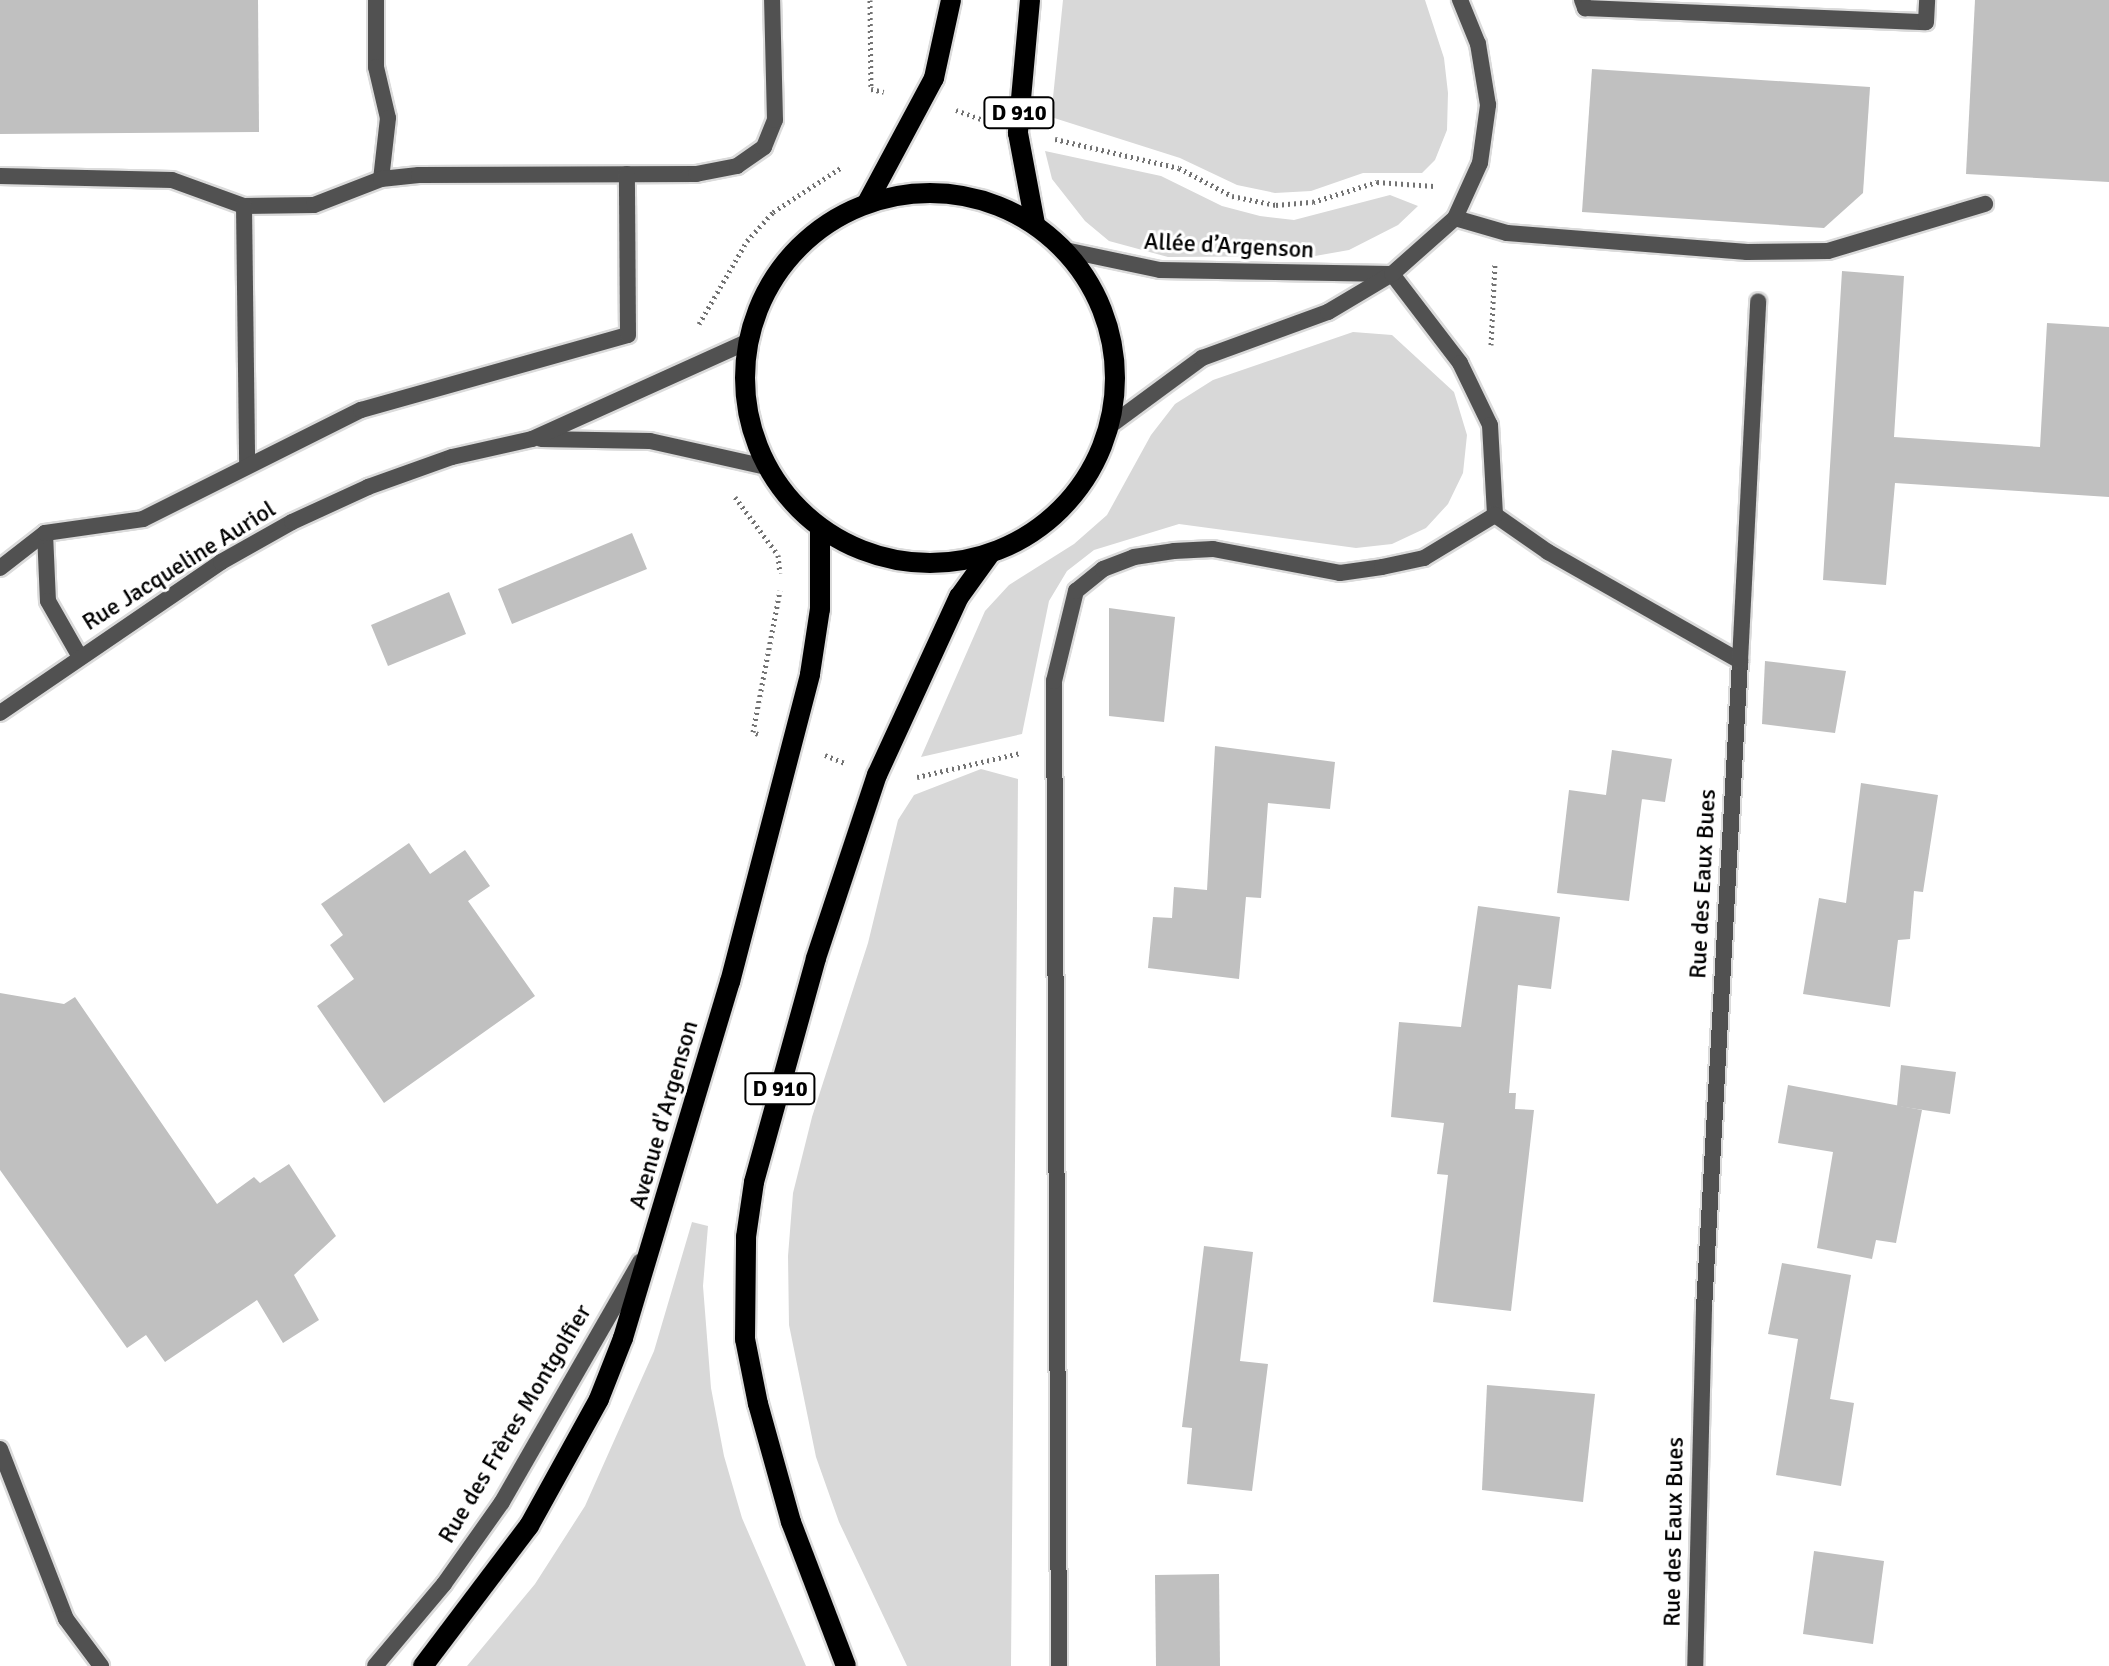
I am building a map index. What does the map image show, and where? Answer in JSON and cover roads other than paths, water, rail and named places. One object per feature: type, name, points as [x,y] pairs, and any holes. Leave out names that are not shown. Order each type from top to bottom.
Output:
[{"type":"main road","points":[[867,203],[934,78],[951,0]]},
{"type":"main road","name":"D 910","points":[[1030,0],[1018,133],[1035,224]]},
{"type":"main road","points":[[924,192],[982,200],[1035,224],[1065,250],[1100,301],[1116,362],[1111,425],[1094,468],[1067,505],[1031,535],[990,554],[917,562],[873,555],[820,528],[789,500],[766,467],[746,405],[747,342],[763,297],[789,257],[824,225],[867,203],[924,192]]},
{"type":"main road","name":"Avenue d'Argenson","points":[[423,1666],[479,1597],[560,1471],[623,1338],[730,982],[810,674],[820,609],[820,528]]},
{"type":"main road","name":"D 910","points":[[843,1656],[791,1522],[758,1404],[745,1339],[746,1237],[754,1182],[812,973],[877,775],[959,597],[990,554]]},
{"type":"main road","points":[[843,1656],[854,1666]]},
{"type":"street","points":[[376,0],[376,67],[388,118],[381,179]]},
{"type":"street","points":[[0,176],[172,180],[244,206],[314,205],[381,179],[627,174],[737,166],[764,147],[775,120],[772,0]]},
{"type":"street","points":[[1111,425],[1202,358],[1328,312],[1392,274],[1455,218],[1480,163],[1488,105],[1478,44],[1460,0]]},
{"type":"street","points":[[1582,0],[1585,8],[1926,22],[1927,0]]},
{"type":"street","points":[[0,568],[45,533],[143,519],[361,410],[628,335],[627,174]]},
{"type":"street","points":[[1455,218],[1497,231],[1747,252],[1828,251],[1985,204]]},
{"type":"street","points":[[244,206],[247,465]]},
{"type":"street","name":"Allée d’Argenson","points":[[1065,250],[1160,270],[1392,274]]},
{"type":"street","points":[[1392,274],[1460,363],[1490,425],[1495,515]]},
{"type":"street","name":"Rue des Eaux Bues","points":[[1695,1666],[1704,1308],[1758,301]]},
{"type":"street","name":"Rue Jacqueline Auriol","points":[[0,713],[221,562],[292,522],[368,487],[438,462],[532,439],[747,342]]},
{"type":"street","name":"Rue Jacqueline Auriol","points":[[532,439],[650,441],[766,467]]},
{"type":"street","points":[[1495,515],[1548,552],[1740,661]]},
{"type":"street","points":[[1059,1666],[1054,681],[1076,591],[1103,569],[1174,551],[1213,549],[1340,573],[1382,567],[1424,558],[1495,515]]},
{"type":"street","points":[[45,533],[48,601],[80,657]]},
{"type":"street","name":"Rue des Frères Montgolfier","points":[[375,1666],[444,1584],[502,1502],[655,1237]]},
{"type":"street","points":[[0,1449],[66,1619],[101,1666]]}]
